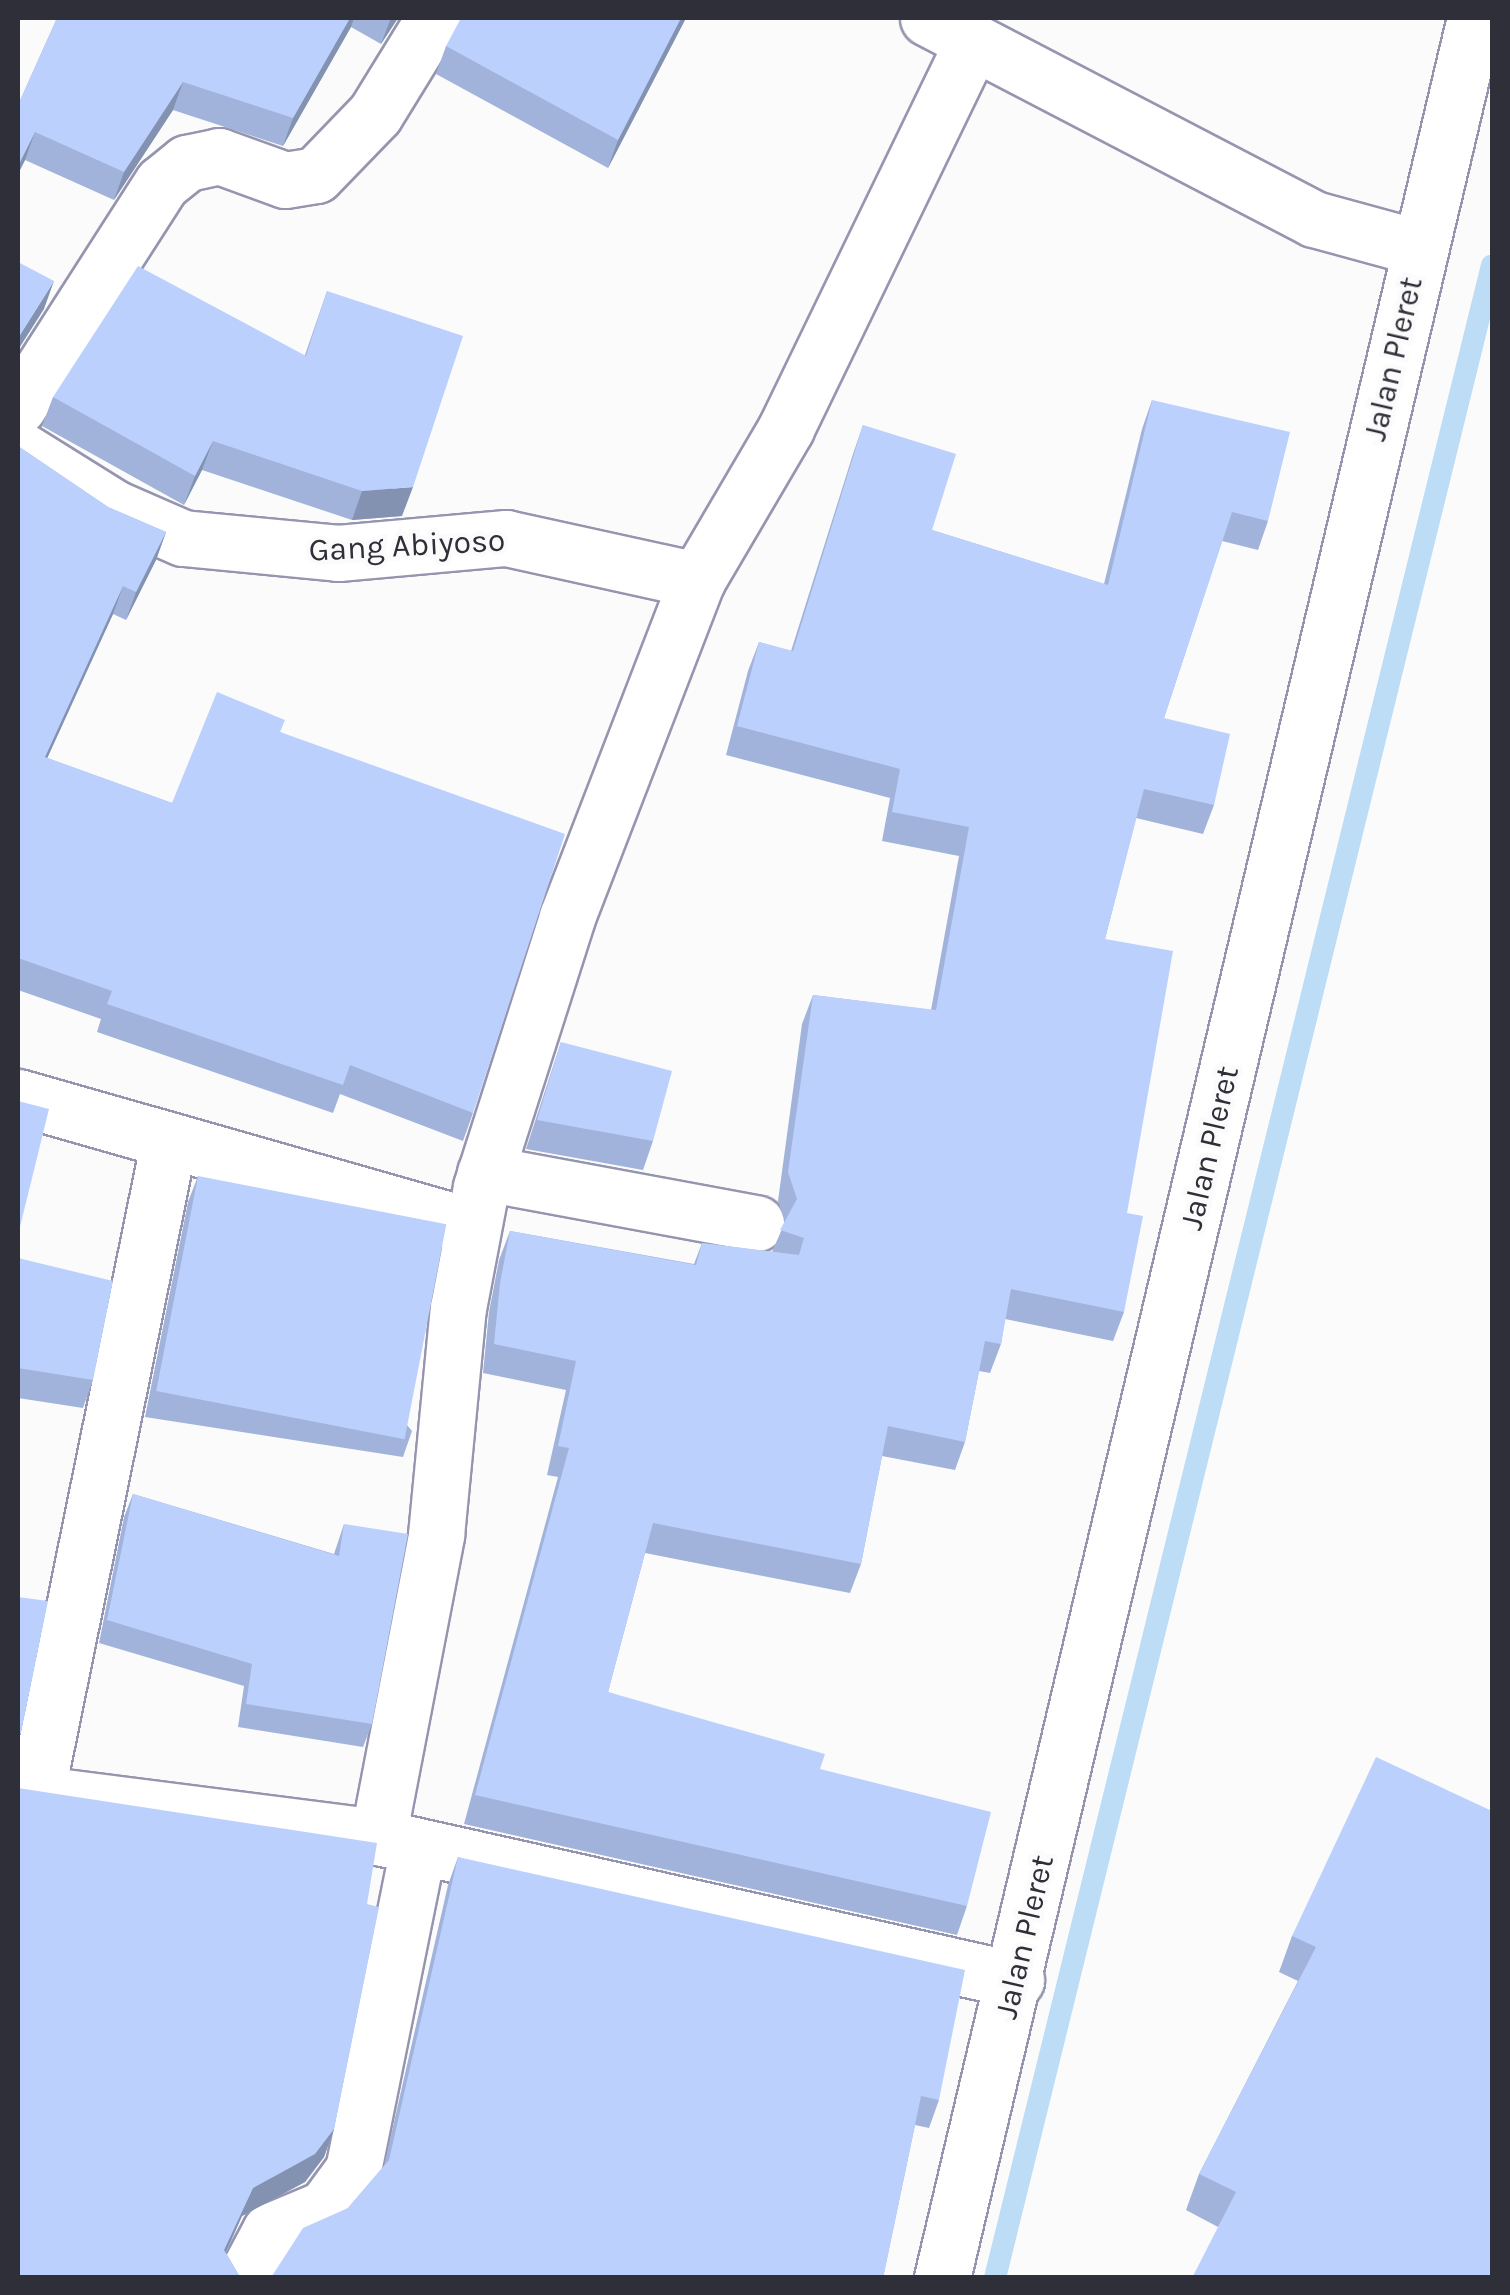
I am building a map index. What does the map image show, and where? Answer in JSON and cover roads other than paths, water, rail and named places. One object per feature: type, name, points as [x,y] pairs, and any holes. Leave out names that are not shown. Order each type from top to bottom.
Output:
[{"type":"street","points":[[18,406],[162,183],[187,163],[219,156],[285,180],[316,175],[374,114],[434,18]]},
{"type":"street","name":"Jalan Pleret","points":[[942,2278],[1016,1980],[1475,18]]},
{"type":"street","points":[[244,2278],[270,2232],[325,2208],[353,2170],[398,1843],[473,1228],[485,1174],[609,798],[698,580],[786,428],[949,31],[1314,220],[1420,248]]},
{"type":"street","name":"Gang Abiyoso","points":[[18,448],[114,508],[183,538],[338,553],[506,538],[698,580]]},
{"type":"street","points":[[18,1096],[168,1145],[473,1228]]},
{"type":"street","points":[[168,1145],[27,1793],[398,1843],[591,1879],[1016,1980]]},
{"type":"street","points":[[485,1174],[756,1223]]},
{"type":"waterway","points":[[995,2278],[1492,265]]}]
